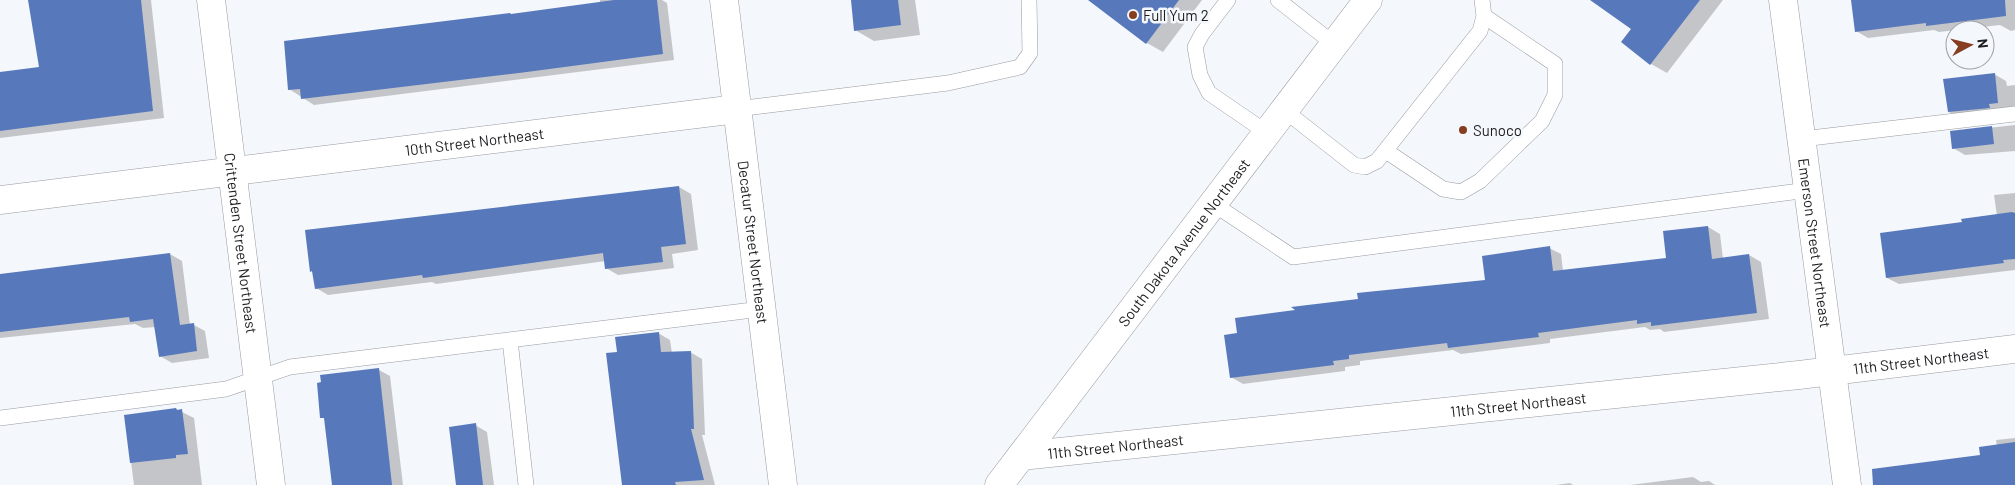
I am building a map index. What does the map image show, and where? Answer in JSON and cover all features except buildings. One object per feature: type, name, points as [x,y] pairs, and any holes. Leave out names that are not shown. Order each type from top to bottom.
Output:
[{"type":"street","name":"Crittenden Street Northeast","points":[[211,0],[271,485]]},
{"type":"street","name":"Decatur Street Northeast","points":[[724,0],[783,485]]},
{"type":"street","name":"South Dakota Avenue Northeast","points":[[998,485],[1368,0]]},
{"type":"street","name":"Emerson Street Northeast","points":[[1783,0],[1847,485]]},
{"type":"street","name":"10th Street Northeast","points":[[0,200],[737,109]]},
{"type":"street","name":"11th Street Northeast","points":[[1020,456],[1832,372],[2015,349]]},
{"type":"lane","name":"10th Street Northeast","points":[[737,109],[948,83],[1020,67],[1030,53],[1029,0]]},
{"type":"lane","points":[[1228,0],[1202,34],[1195,47],[1200,75],[1209,93],[1266,132]]},
{"type":"lane","points":[[1278,0],[1334,44]]},
{"type":"lane","points":[[1284,110],[1354,166],[1365,167],[1377,161],[1480,31],[1484,16],[1482,0]]},
{"type":"lane","points":[[1386,151],[1442,189],[1461,192],[1480,181],[1542,121],[1555,95],[1555,64],[1484,16]]},
{"type":"lane","points":[[1802,140],[2015,114]]},
{"type":"lane","points":[[1212,203],[1293,257],[1808,190]]},
{"type":"lane","points":[[0,418],[226,389],[290,367],[761,309]]},
{"type":"lane","points":[[510,340],[526,485]]},
{"type":"place","name":"Full Yum 2","points":[[1133,15]]},
{"type":"place","name":"Sunoco","points":[[1463,130]]}]
